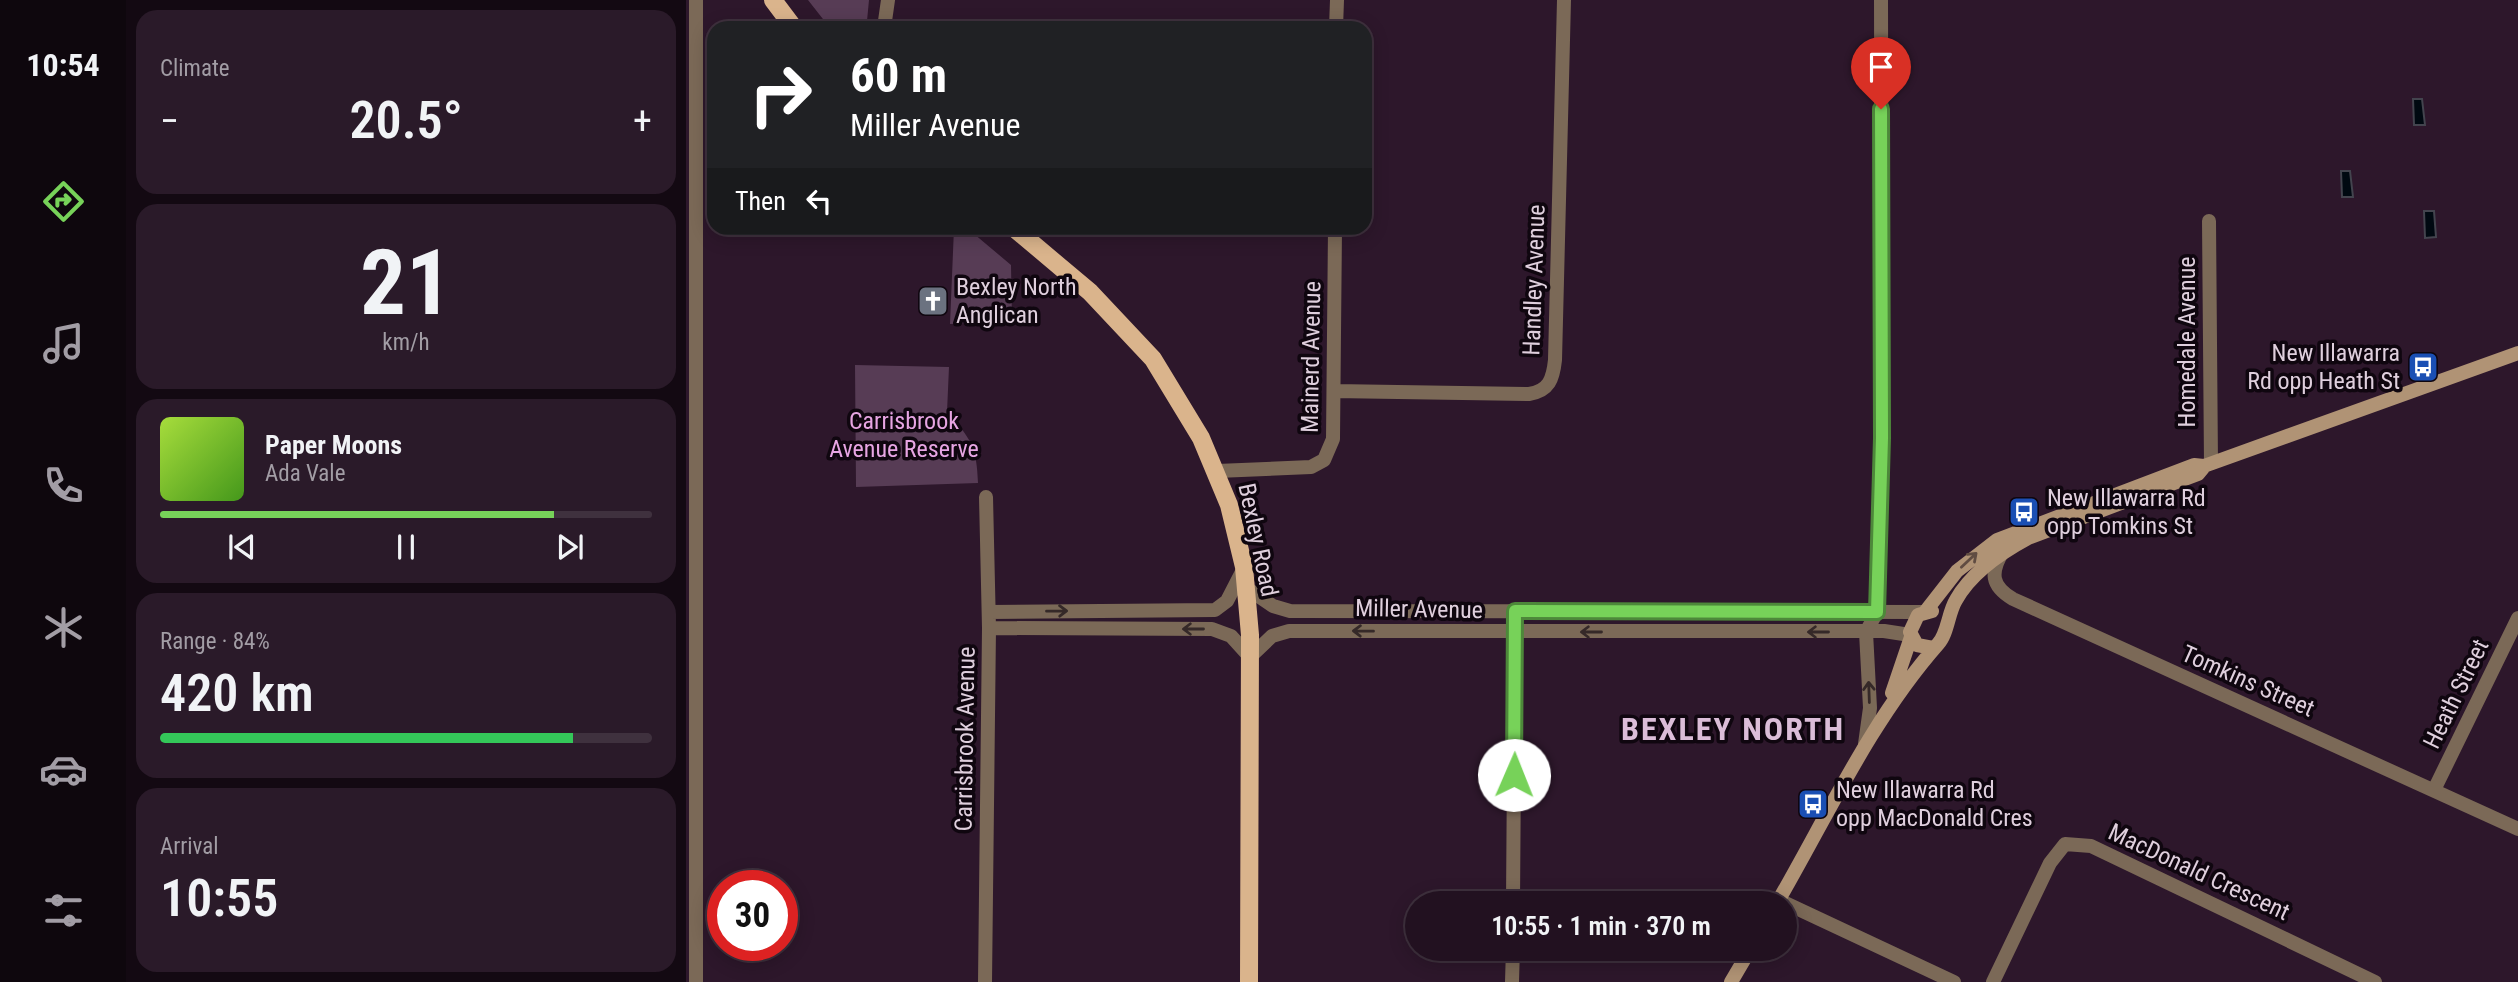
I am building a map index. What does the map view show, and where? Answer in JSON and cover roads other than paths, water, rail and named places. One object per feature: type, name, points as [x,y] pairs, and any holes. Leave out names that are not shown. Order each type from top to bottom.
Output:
[{"type":"main road","points":[[773,0],[789,21]]},
{"type":"main road","name":"Bexley Road","points":[[1022,235],[1090,292],[1153,359],[1181,401],[1217,471],[1248,589],[1249,982]]},
{"type":"main road","points":[[1883,717],[1911,636],[1913,621],[1924,612],[1957,571],[1997,540],[2194,465],[2207,465],[2518,353]]},
{"type":"main road","points":[[1784,891],[1899,690],[1942,638],[1957,597],[2003,551],[2028,538],[2198,474],[2207,465]]},
{"type":"main road","points":[[1924,612],[1938,614],[1944,628]]},
{"type":"main road","points":[[1911,636],[1923,648],[1933,648]]},
{"type":"main road","points":[[1731,982],[1743,961]]},
{"type":"street","points":[[885,21],[888,0]]},
{"type":"street","points":[[1336,0],[1336,21]]},
{"type":"street","name":"Handley Avenue","points":[[1334,391],[1529,394],[1541,391],[1550,382],[1555,360],[1564,0]]},
{"type":"street","points":[[1863,752],[1869,720],[1867,632],[1877,612],[1882,438],[1881,0]]},
{"type":"street","points":[[696,982],[692,121],[700,4]]},
{"type":"street","name":"Homedale Avenue","points":[[2207,465],[2209,221]]},
{"type":"street","name":"Mainerd Avenue","points":[[1217,471],[1318,464],[1332,447],[1335,235]]},
{"type":"street","name":"Carrisbrook Avenue","points":[[985,982],[989,628],[986,497]]},
{"type":"street","name":"Tomkins Street","points":[[2003,551],[1995,565],[1993,579],[1998,588],[2013,599],[2518,829]]},
{"type":"street","points":[[989,612],[1215,610],[1225,603],[1244,567]]},
{"type":"street","name":"Miller Avenue","points":[[1248,589],[1271,605],[1290,611],[1924,612]]},
{"type":"street","points":[[1513,891],[1515,611]]},
{"type":"street","name":"Heath Street","points":[[2434,790],[2518,618]]},
{"type":"street","points":[[989,628],[1212,629],[1236,639],[1250,657]]},
{"type":"street","name":"Miller Avenue","points":[[1250,657],[1272,636],[1289,631],[1867,632],[1911,636]]},
{"type":"street","name":"MacDonald Crescent","points":[[1993,982],[2050,863],[2065,844],[2091,846],[2375,982]]},
{"type":"street","points":[[1797,910],[1954,982]]},
{"type":"street","points":[[1512,982],[1513,961]]},
{"type":"place","name":"Bexley North Anglican","points":[[933,301]]},
{"type":"place","name":"New Illawarra Rd opp Heath St","points":[[2423,367]]},
{"type":"place","name":"New Illawarra Rd opp Tomkins St","points":[[2024,512]]},
{"type":"place","name":"New Illawarra Rd opp MacDonald Cres","points":[[1813,804]]},
{"type":"district","name":"BEXLEY NORTH","points":[[1733,729]]},
{"type":"park label","name":"Carrisbrook Avenue Reserve","points":[[904,435]]}]
